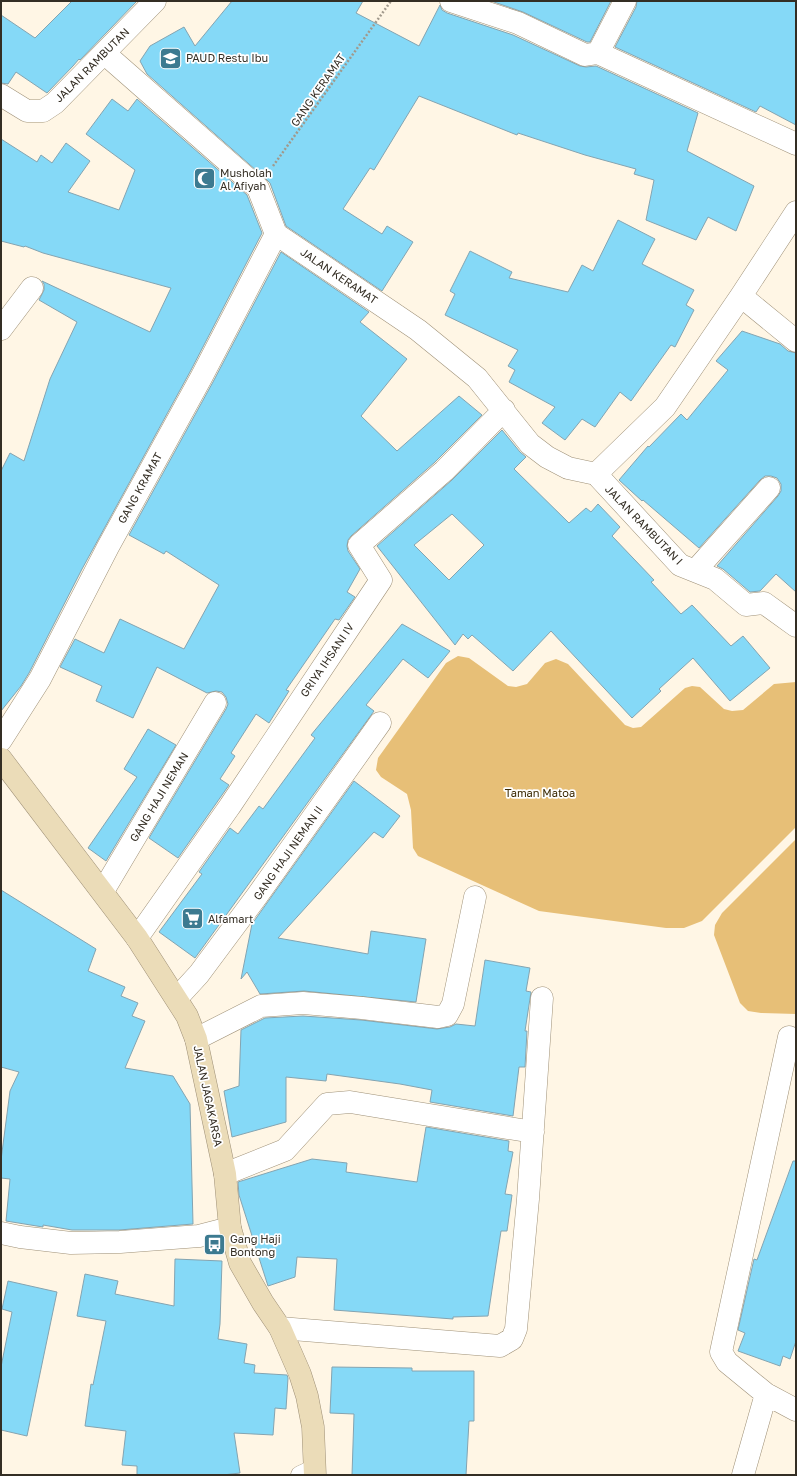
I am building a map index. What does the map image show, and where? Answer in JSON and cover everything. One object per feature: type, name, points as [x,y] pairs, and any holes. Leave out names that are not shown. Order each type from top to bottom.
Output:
[{"type":"main road","name":"JALAN JAGAKARSA","points":[[1,759],[103,891],[137,938],[177,998],[187,1016],[196,1039],[225,1174],[230,1228],[240,1262],[263,1303],[280,1328],[300,1374],[307,1396],[313,1427],[310,1473]]},
{"type":"street","name":"JALAN RAMBUTAN","points":[[1,95],[27,111],[43,111],[55,103],[155,1]]},
{"type":"street","points":[[451,1],[518,23],[585,55],[598,53],[796,144]]},
{"type":"street","points":[[598,53],[625,1]]},
{"type":"street","points":[[104,53],[258,188],[276,234]]},
{"type":"street","points":[[596,474],[665,407],[794,220]]},
{"type":"street","name":"JALAN KERAMAT","points":[[276,234],[418,330],[477,378],[530,444],[547,457],[568,468],[596,474]]},
{"type":"street","name":"GANG KRAMAT","points":[[1,740],[40,679],[108,547],[198,383],[276,234]]},
{"type":"street","points":[[1,329],[32,288]]},
{"type":"street","points":[[741,296],[796,341]]},
{"type":"street","name":"GRIYA IHSANI IV","points":[[137,938],[230,806],[381,580],[359,545],[444,471],[504,410]]},
{"type":"street","name":"JALAN RAMBUTAN I","points":[[596,474],[680,565],[715,579],[746,605],[764,603],[796,626]]},
{"type":"street","points":[[695,571],[769,488]]},
{"type":"street","name":"GANG HAJI NEMAN","points":[[103,891],[215,703]]},
{"type":"street","name":"GANG HAJI NEMAN II","points":[[177,998],[199,974],[253,902],[380,723]]},
{"type":"street","points":[[196,1039],[262,1006],[303,1003],[438,1017],[447,1015],[453,1004],[475,897]]},
{"type":"street","points":[[280,1328],[500,1346],[512,1339],[516,1329],[528,1199],[542,998]]},
{"type":"street","points":[[789,1037],[721,1352],[727,1362],[766,1394],[796,1410]]},
{"type":"street","points":[[225,1174],[285,1150],[327,1104],[350,1102],[533,1132]]},
{"type":"street","points":[[1,1233],[20,1237],[71,1243],[120,1242],[199,1236],[230,1228]]},
{"type":"street","points":[[743,1475],[766,1394]]},
{"type":"path","name":"GANG KERAMAT","points":[[258,188],[391,1]]},
{"type":"green space","name":"Taman Matoa","points":[[458,656],[469,658],[508,686],[516,687],[527,684],[545,663],[556,659],[568,664],[625,725],[633,728],[641,727],[685,688],[692,686],[700,687],[724,709],[732,711],[743,710],[774,684],[796,682],[796,827],[702,921],[684,928],[666,928],[539,911],[418,856],[413,848],[411,810],[407,794],[381,777],[376,770],[378,758],[446,663]]},
{"type":"green space","points":[[796,839],[796,1014],[748,1011],[740,1003],[714,935],[715,925],[722,913]]},
{"type":"building","points":[[72,1],[137,1],[47,93],[16,72],[8,84],[1,83],[1,15],[35,38]]},
{"type":"building","points":[[232,1],[363,1],[356,13],[419,46],[440,5],[442,10],[447,13],[513,35],[580,66],[596,66],[698,113],[687,151],[754,186],[736,231],[708,217],[696,240],[646,220],[654,180],[634,174],[636,169],[585,155],[518,133],[517,135],[419,96],[374,170],[370,168],[343,209],[382,234],[387,226],[413,242],[382,291],[286,226],[270,183],[147,74],[140,61],[150,46],[184,27],[195,46]]},
{"type":"building","points":[[491,1],[611,1],[590,42],[587,42],[523,12]]},
{"type":"building","points":[[637,1],[796,1],[796,125],[760,106],[756,112],[615,47],[636,7]]},
{"type":"building","points":[[112,99],[128,111],[137,99],[247,195],[262,233],[191,370],[82,569],[29,673],[21,686],[1,711],[1,471],[10,453],[24,461],[50,379],[77,322],[39,300],[44,290],[44,284],[42,281],[150,332],[171,288],[43,253],[25,246],[1,241],[1,139],[37,162],[41,155],[52,163],[66,143],[90,161],[68,192],[119,210],[135,170],[86,134]]},
{"type":"building","points":[[618,220],[655,239],[642,264],[694,290],[686,305],[694,310],[675,347],[671,345],[631,401],[620,392],[595,427],[582,419],[565,440],[542,423],[555,407],[509,382],[515,370],[508,366],[518,350],[445,315],[455,294],[450,291],[470,251],[512,272],[509,278],[568,292],[582,265],[593,271]]},
{"type":"building","points":[[281,252],[369,312],[360,322],[407,359],[361,416],[397,451],[459,396],[482,415],[435,462],[348,540],[348,551],[360,569],[347,592],[355,597],[339,620],[335,619],[286,690],[289,691],[269,723],[256,714],[231,753],[235,756],[220,779],[229,785],[178,858],[149,838],[226,709],[228,704],[226,697],[222,692],[216,691],[207,693],[157,667],[133,718],[96,701],[102,686],[60,667],[75,639],[104,653],[120,619],[184,649],[219,585],[166,551],[164,554],[129,535],[213,382]]},
{"type":"building","points":[[742,331],[780,344],[788,351],[796,353],[796,592],[776,574],[760,591],[750,592],[723,569],[717,566],[778,496],[781,491],[781,484],[777,478],[765,476],[760,480],[699,548],[619,480],[648,446],[649,447],[681,414],[687,420],[728,370],[716,361]]},
{"type":"building","points":[[502,430],[526,457],[514,469],[569,523],[586,508],[591,512],[598,504],[620,527],[612,536],[654,580],[651,582],[681,614],[692,605],[731,646],[743,636],[770,668],[730,701],[693,658],[659,689],[661,691],[632,718],[551,631],[513,671],[472,635],[468,639],[463,634],[455,645],[377,546],[452,480]],"holes":[[[452,514],[484,545],[449,580],[414,545]]]},
{"type":"building","points":[[402,624],[450,651],[428,678],[403,659],[366,705],[374,711],[195,958],[159,932],[202,874],[199,872],[230,828],[238,834],[259,806],[263,809],[315,738],[311,735]]},
{"type":"building","points":[[148,729],[176,745],[106,861],[88,848],[137,777],[124,769]]},
{"type":"building","points":[[354,781],[400,816],[383,838],[374,832],[278,938],[368,954],[371,931],[426,939],[416,1002],[304,991],[260,994],[247,972],[241,979],[252,924]]},
{"type":"building","points":[[1,890],[96,949],[88,971],[125,987],[121,996],[138,1003],[132,1016],[145,1021],[125,1068],[173,1076],[190,1104],[193,1224],[119,1230],[72,1230],[6,1221],[10,1179],[1,1178],[1,1160],[10,1091],[19,1072],[1,1067]]},
{"type":"building","points":[[485,960],[530,968],[526,991],[531,992],[525,1031],[527,1031],[525,1067],[519,1067],[513,1116],[430,1102],[432,1090],[400,1084],[327,1074],[326,1081],[286,1077],[286,1122],[232,1137],[224,1091],[239,1086],[241,1030],[265,1018],[303,1016],[361,1020],[437,1029],[450,1027],[456,1024],[475,1026]]},
{"type":"building","points":[[426,1127],[509,1141],[508,1151],[513,1152],[505,1194],[512,1195],[507,1231],[501,1231],[488,1316],[453,1317],[453,1319],[334,1310],[337,1259],[297,1257],[295,1277],[268,1286],[239,1195],[238,1182],[312,1159],[347,1163],[346,1172],[417,1182]]},
{"type":"building","points":[[793,1161],[796,1161],[796,1341],[790,1359],[783,1356],[780,1366],[738,1351],[745,1333],[738,1330],[754,1259],[757,1260]]},
{"type":"building","points":[[175,1259],[222,1261],[220,1324],[218,1339],[247,1344],[244,1363],[255,1365],[254,1373],[287,1375],[288,1378],[286,1409],[275,1408],[273,1435],[234,1433],[240,1473],[223,1475],[137,1475],[137,1466],[122,1465],[126,1431],[85,1426],[91,1384],[93,1385],[106,1321],[77,1316],[85,1274],[118,1281],[115,1294],[174,1306]]},
{"type":"building","points":[[8,1281],[57,1292],[27,1436],[1,1430],[1,1367],[12,1312],[2,1309]]},
{"type":"building","points":[[332,1367],[412,1368],[412,1371],[474,1371],[474,1421],[469,1421],[466,1475],[352,1475],[354,1414],[330,1413]]},
{"type":"place","name":"PAUD Restu Ibu","points":[[170,58]]},
{"type":"place","name":"Musholah Al Afiyah","points":[[205,179]]},
{"type":"place","name":"Alfamart","points":[[193,919]]},
{"type":"place","name":"Gang Haji Bontong","points":[[214,1245]]}]
